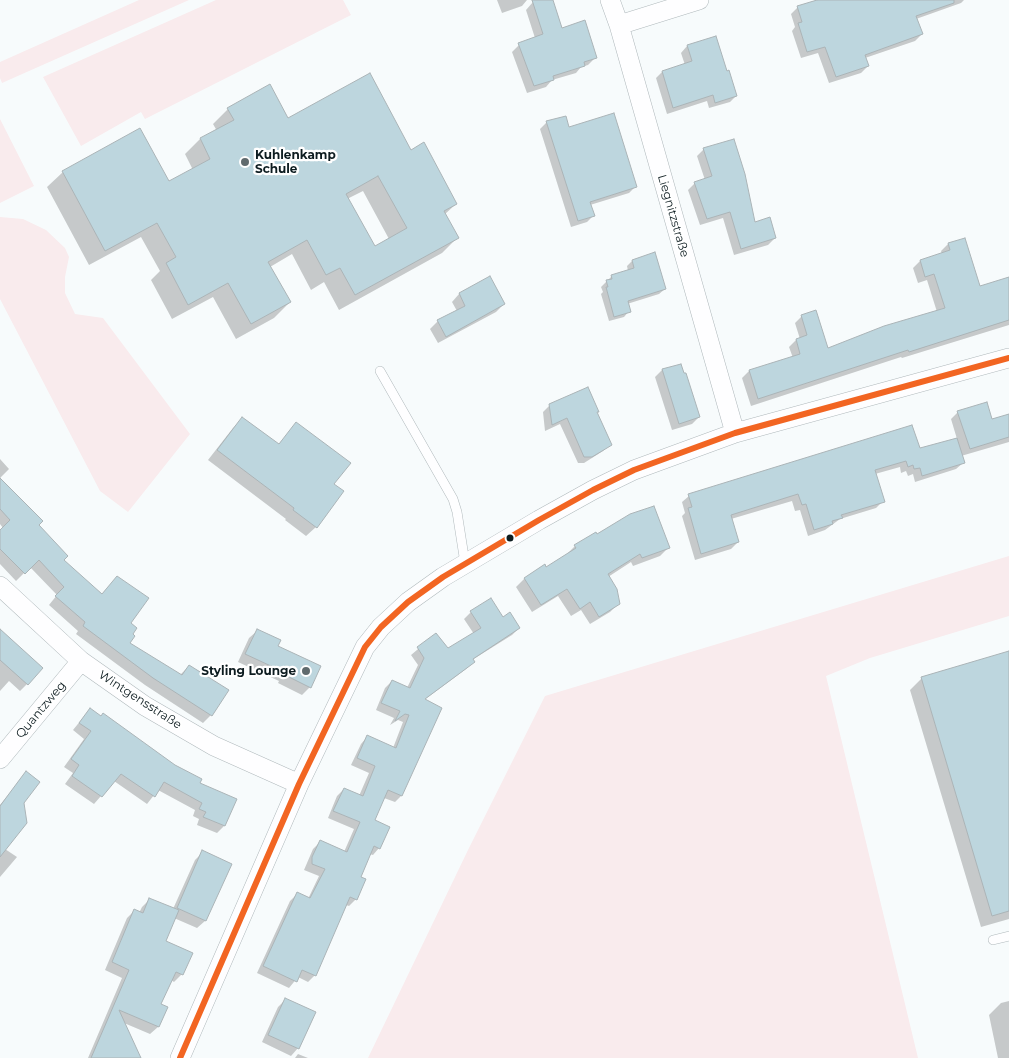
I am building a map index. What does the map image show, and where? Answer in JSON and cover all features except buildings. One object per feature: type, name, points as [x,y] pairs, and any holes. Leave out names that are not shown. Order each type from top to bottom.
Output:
[{"type":"street","name":"Liegnitzstraße","points":[[610,0],[619,25],[735,433]]},
{"type":"street","points":[[619,25],[699,0]]},
{"type":"street","points":[[180,1058],[299,784],[365,647],[381,627],[408,602],[465,564],[539,520],[634,470],[735,433],[1009,358]]},
{"type":"street","name":"Wintgensstraße","points":[[0,586],[81,661],[145,706],[205,741],[299,784]]},
{"type":"street","name":"Quantzweg","points":[[0,758],[81,661]]},
{"type":"lane","points":[[380,371],[453,499],[457,512],[465,564]]},
{"type":"lane","points":[[993,940],[1009,936]]},
{"type":"shaded area","points":[[139,0],[189,0],[2,83],[0,78],[0,62]]},
{"type":"shaded area","points":[[216,0],[343,0],[351,15],[145,119],[141,112],[81,146],[43,77]]},
{"type":"shaded area","points":[[0,119],[34,186],[0,203]]},
{"type":"shaded area","points":[[0,217],[23,219],[46,230],[65,248],[69,257],[65,277],[65,293],[75,314],[103,318],[190,434],[128,512],[100,491],[0,299]]},
{"type":"shaded area","points":[[1009,556],[1009,616],[870,658],[826,676],[918,1058],[368,1058],[468,850],[545,696]]},
{"type":"transit line","points":[[180,1058],[299,784],[365,647],[381,627],[408,602],[443,577],[539,520],[634,470],[735,433],[1009,358]]},
{"type":"place","name":"Kuhlenkamp Schule","points":[[245,162]]},
{"type":"place","name":"Styling Lounge","points":[[306,671]]}]
